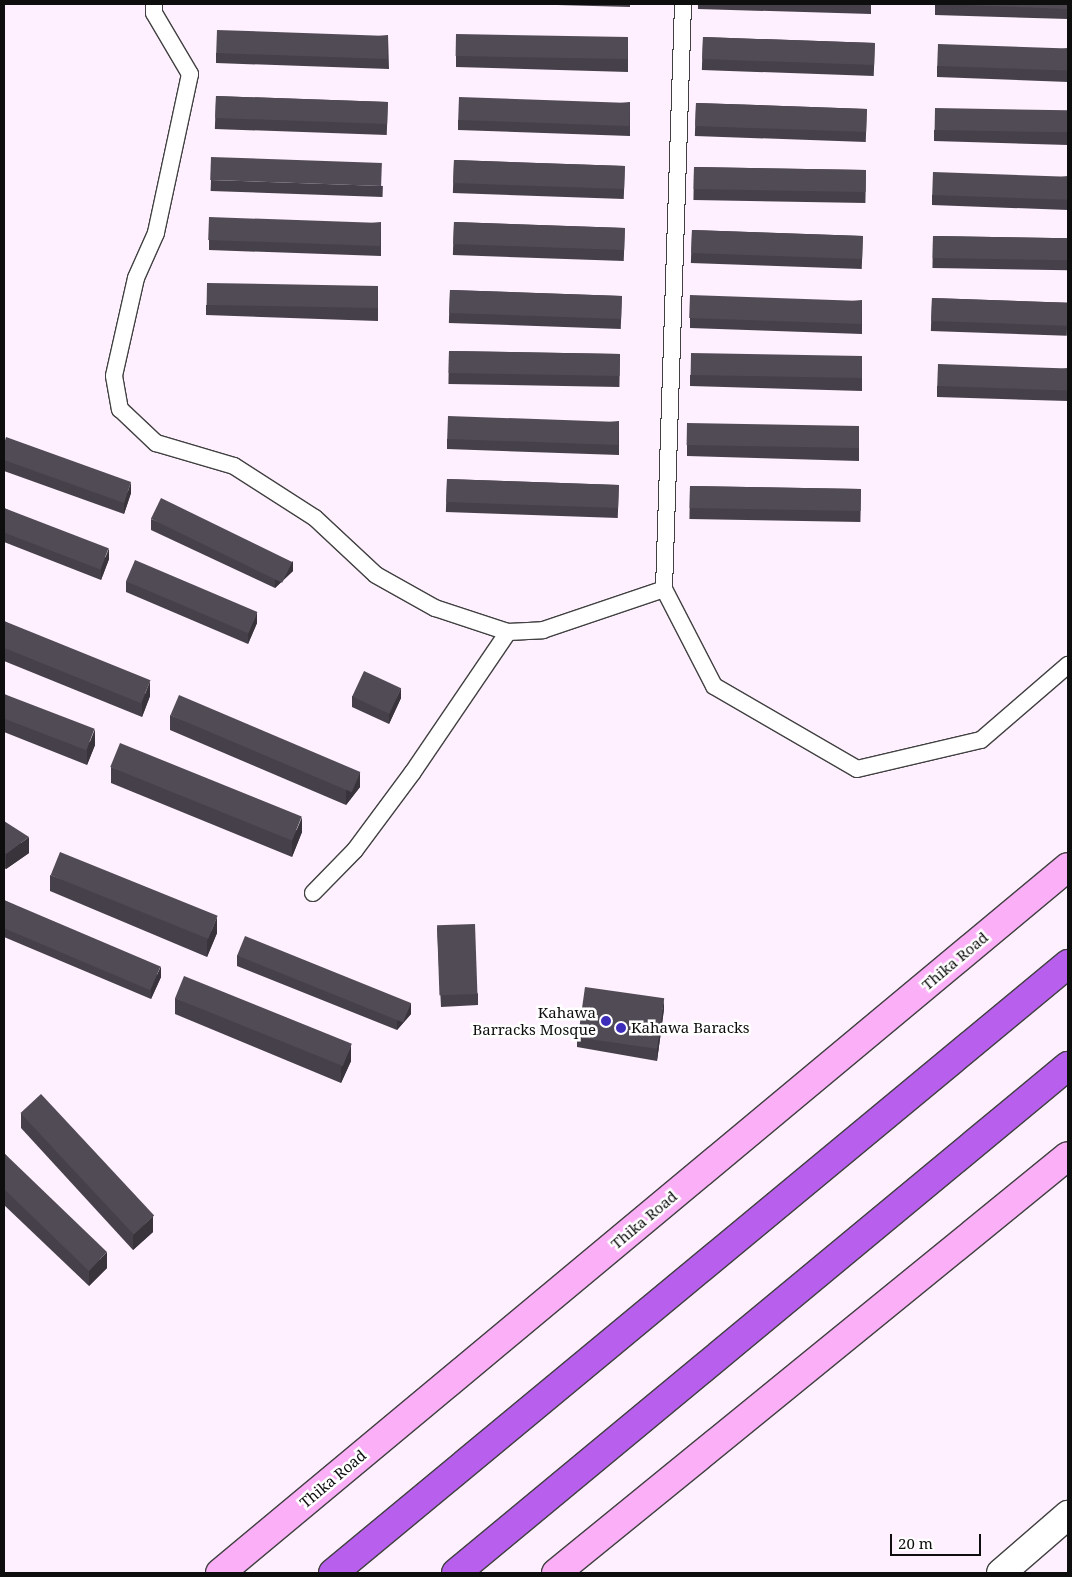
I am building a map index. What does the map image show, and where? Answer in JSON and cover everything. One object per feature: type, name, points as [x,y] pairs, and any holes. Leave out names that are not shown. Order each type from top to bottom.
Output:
[{"type":"highway","points":[[333,1573],[1068,964]]},
{"type":"highway","points":[[456,1573],[1068,1066]]},
{"type":"main road","name":"Thika Road","points":[[220,1573],[1068,867]]},
{"type":"main road","points":[[556,1573],[1068,1156]]},
{"type":"street","points":[[1001,1573],[1068,1514]]},
{"type":"lane","points":[[154,4],[154,13],[190,74],[156,233],[136,278],[114,376],[120,409],[156,443],[234,466],[315,518],[376,575],[434,608],[508,632],[543,630],[664,589]]},
{"type":"lane","points":[[683,4],[664,589],[714,686],[856,769],[981,740],[1068,665]]},
{"type":"lane","points":[[313,893],[356,850],[413,772],[508,632]]},
{"type":"building","points":[[935,4],[1068,4],[1068,9]]},
{"type":"building","points":[[217,30],[388,36],[387,59],[216,53]]},
{"type":"building","points":[[456,34],[628,37],[628,59],[456,56]]},
{"type":"building","points":[[703,37],[875,43],[874,65],[702,59]]},
{"type":"building","points":[[938,44],[1068,49],[1067,71],[937,66]]},
{"type":"building","points":[[216,96],[388,102],[387,124],[215,118]]},
{"type":"building","points":[[459,97],[630,103],[629,126],[458,120]]},
{"type":"building","points":[[696,103],[867,109],[866,132],[695,126]]},
{"type":"building","points":[[935,108],[1068,110],[1068,132],[935,130]]},
{"type":"building","points":[[211,157],[382,163],[381,186],[210,180]]},
{"type":"building","points":[[454,160],[625,166],[624,189],[453,183]]},
{"type":"building","points":[[694,167],[866,170],[866,192],[694,189]]},
{"type":"building","points":[[933,172],[1068,177],[1067,200],[932,195]]},
{"type":"building","points":[[209,217],[381,223],[380,246],[208,240]]},
{"type":"building","points":[[454,222],[625,228],[624,250],[453,244]]},
{"type":"building","points":[[692,230],[863,236],[862,259],[691,253]]},
{"type":"building","points":[[933,236],[1068,238],[1068,260],[933,258]]},
{"type":"building","points":[[207,283],[378,286],[378,308],[207,305]]},
{"type":"building","points":[[450,290],[622,296],[621,319],[449,313]]},
{"type":"building","points":[[690,295],[862,301],[861,324],[689,318]]},
{"type":"building","points":[[932,298],[1068,303],[1067,326],[931,321]]},
{"type":"building","points":[[449,351],[620,354],[620,376],[449,373]]},
{"type":"building","points":[[691,353],[862,356],[862,378],[691,375]]},
{"type":"building","points":[[938,364],[1068,369],[1067,391],[937,386]]},
{"type":"building","points":[[448,416],[619,422],[618,445],[447,439]]},
{"type":"building","points":[[687,423],[859,426],[859,448],[687,445]]},
{"type":"building","points":[[6,437],[131,482],[124,503],[4,460]]},
{"type":"building","points":[[447,479],[619,485],[618,508],[446,502]]},
{"type":"building","points":[[690,486],[861,489],[861,511],[690,508]]},
{"type":"building","points":[[161,498],[292,562],[282,583],[151,519]]},
{"type":"building","points":[[4,508],[109,548],[100,570],[4,533]]},
{"type":"building","points":[[135,560],[257,612],[248,633],[126,581]]},
{"type":"building","points":[[4,621],[150,680],[141,703],[4,648]]},
{"type":"building","points":[[364,671],[401,688],[389,714],[352,696]]},
{"type":"building","points":[[4,694],[95,729],[86,750],[4,719]]},
{"type":"building","points":[[179,695],[360,772],[352,792],[170,715]]},
{"type":"building","points":[[120,743],[302,816],[292,841],[110,767]]},
{"type":"building","points":[[4,821],[29,837],[6,854],[4,852]]},
{"type":"building","points":[[60,852],[218,916],[208,939],[51,875]]},
{"type":"building","points":[[4,900],[160,966],[150,990],[4,928]]},
{"type":"building","points":[[475,924],[477,994],[439,995],[437,925]]},
{"type":"building","points":[[245,936],[411,1003],[403,1023],[237,955]]},
{"type":"building","points":[[184,976],[352,1044],[343,1066],[175,998]]},
{"type":"building","name":"Kahawa Baracks","points":[[585,987],[664,998],[657,1049],[578,1038]]},
{"type":"building","points":[[41,1094],[154,1215],[134,1235],[21,1113]]},
{"type":"building","points":[[4,1153],[107,1252],[89,1271],[4,1189]]},
{"type":"place","name":"Kahawa Barracks Mosque","points":[[606,1021]]},
{"type":"place","name":"Kahawa Baracks","points":[[621,1028]]}]
